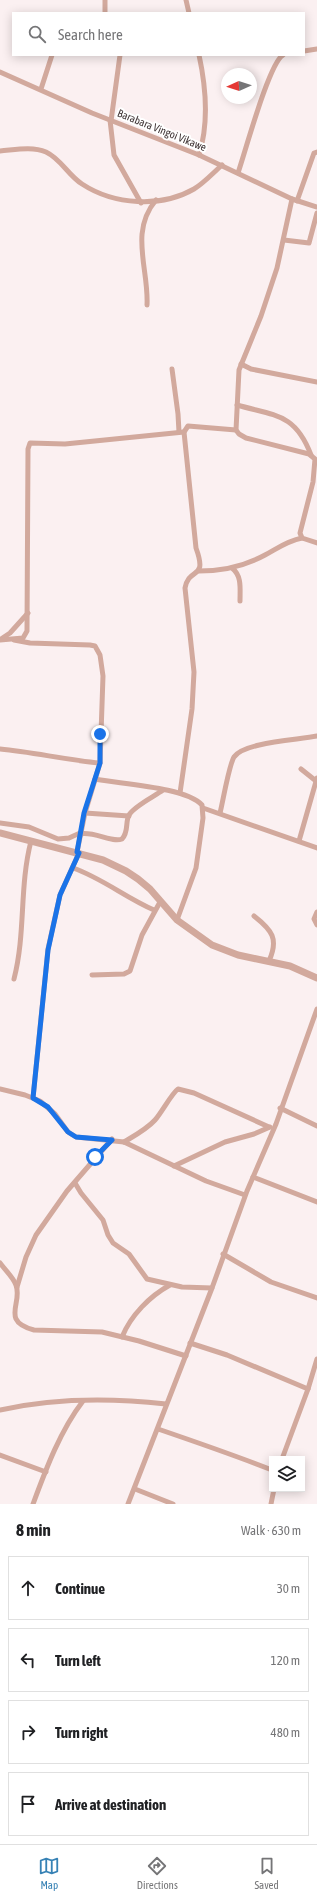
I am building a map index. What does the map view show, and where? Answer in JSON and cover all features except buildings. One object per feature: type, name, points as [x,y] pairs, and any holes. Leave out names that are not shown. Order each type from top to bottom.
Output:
[{"type":"street","points":[[105,0],[105,12]]},
{"type":"street","points":[[186,0],[189,12]]},
{"type":"street","points":[[305,51],[317,49]]},
{"type":"street","points":[[41,89],[52,56]]},
{"type":"street","points":[[120,56],[111,120],[114,155],[141,203]]},
{"type":"street","points":[[199,56],[206,118],[205,133],[199,155]]},
{"type":"street","points":[[238,173],[263,95],[278,60],[282,56]]},
{"type":"street","name":"Barabara Vingoi Vikawe","points":[[0,72],[111,120],[222,165],[294,200],[317,207]]},
{"type":"street","points":[[0,151],[32,149],[46,152],[56,158],[82,184],[108,196],[141,203],[181,195],[193,189],[222,165]]},
{"type":"street","points":[[314,457],[246,438],[239,434],[236,430],[238,378],[242,364],[278,268],[294,200],[314,153],[317,152]]},
{"type":"street","points":[[147,305],[141,238],[146,214],[156,200]]},
{"type":"street","points":[[284,240],[309,243],[317,213]]},
{"type":"street","points":[[242,364],[251,368],[317,382]]},
{"type":"street","points":[[172,369],[196,548],[201,562],[199,571]]},
{"type":"street","points":[[237,405],[284,419],[292,423],[304,439],[314,457],[312,482],[300,528],[302,538]]},
{"type":"street","points":[[0,640],[23,638],[28,626],[28,449],[30,443],[65,444],[181,432],[188,426],[236,430]]},
{"type":"street","points":[[180,793],[192,710],[194,672],[184,588],[188,579],[199,571],[232,568],[245,564],[288,541],[302,538],[317,543]]},
{"type":"street","points":[[232,568],[238,574],[240,600]]},
{"type":"street","points":[[0,640],[10,633],[28,613]]},
{"type":"street","points":[[13,639],[30,643],[90,645],[98,649],[103,676],[100,763],[84,813],[78,853],[73,868],[60,895],[48,950],[33,1098]]},
{"type":"street","points":[[220,813],[231,763],[235,755],[244,750],[260,745],[317,736]]},
{"type":"street","points":[[0,749],[100,763]]},
{"type":"street","points":[[299,841],[316,780],[301,769]]},
{"type":"street","points":[[95,779],[180,793],[199,802],[203,808],[317,848]]},
{"type":"street","points":[[0,823],[29,827],[58,840],[80,834],[94,833],[120,840],[125,837],[129,816],[136,808],[163,790]]},
{"type":"street","points":[[177,920],[196,868],[203,808]]},
{"type":"street","points":[[84,813],[129,816]]},
{"type":"street","points":[[0,833],[103,860],[126,871],[150,889],[177,920],[192,933],[221,950],[290,966],[317,978]]},
{"type":"street","points":[[14,979],[23,927],[24,872],[30,841]]},
{"type":"street","points":[[73,868],[91,874],[140,904],[154,910]]},
{"type":"street","points":[[92,975],[124,974],[130,971],[142,935],[154,910],[160,902]]},
{"type":"street","points":[[317,912],[314,919],[317,925]]},
{"type":"street","points":[[254,916],[264,924],[274,939],[275,946],[269,961]]},
{"type":"street","points":[[128,1504],[212,1288],[252,1177],[276,1124],[280,1108],[317,1009]]},
{"type":"street","points":[[0,1088],[33,1098],[48,1107],[65,1128],[76,1137],[124,1142],[174,1166],[245,1195]]},
{"type":"street","points":[[124,1142],[154,1121],[178,1089],[194,1093],[269,1127]]},
{"type":"street","points":[[280,1108],[317,1126]]},
{"type":"street","points":[[174,1166],[225,1142],[247,1136],[276,1124]]},
{"type":"street","points":[[112,1140],[95,1157],[67,1191],[36,1235],[26,1257],[17,1287],[14,1314],[20,1324],[34,1330],[102,1332],[186,1356]]},
{"type":"street","points":[[252,1177],[317,1202]]},
{"type":"street","points":[[75,1183],[81,1194],[103,1220],[108,1235],[113,1242],[129,1254],[147,1279],[182,1287],[212,1288]]},
{"type":"street","points":[[223,1254],[271,1282],[317,1298]]},
{"type":"street","points":[[0,1263],[17,1287]]},
{"type":"street","points":[[122,1337],[131,1319],[142,1306],[170,1285]]},
{"type":"street","points":[[190,1343],[227,1355],[308,1389]]},
{"type":"street","points":[[283,1456],[308,1389],[317,1359]]},
{"type":"street","points":[[0,1410],[37,1404],[115,1399],[166,1404]]},
{"type":"street","points":[[33,1504],[71,1416],[83,1401]]},
{"type":"street","points":[[158,1429],[186,1440],[210,1446],[269,1469]]},
{"type":"street","points":[[0,1455],[46,1472]]},
{"type":"street","points":[[135,1488],[173,1504]]},
{"type":"street","points":[[271,1504],[273,1492]]},
{"type":"route","points":[[95,1157],[112,1140],[76,1137],[68,1132],[48,1107],[33,1098],[48,950],[60,895],[79,853],[77,852],[84,813],[100,763],[100,734]]}]
